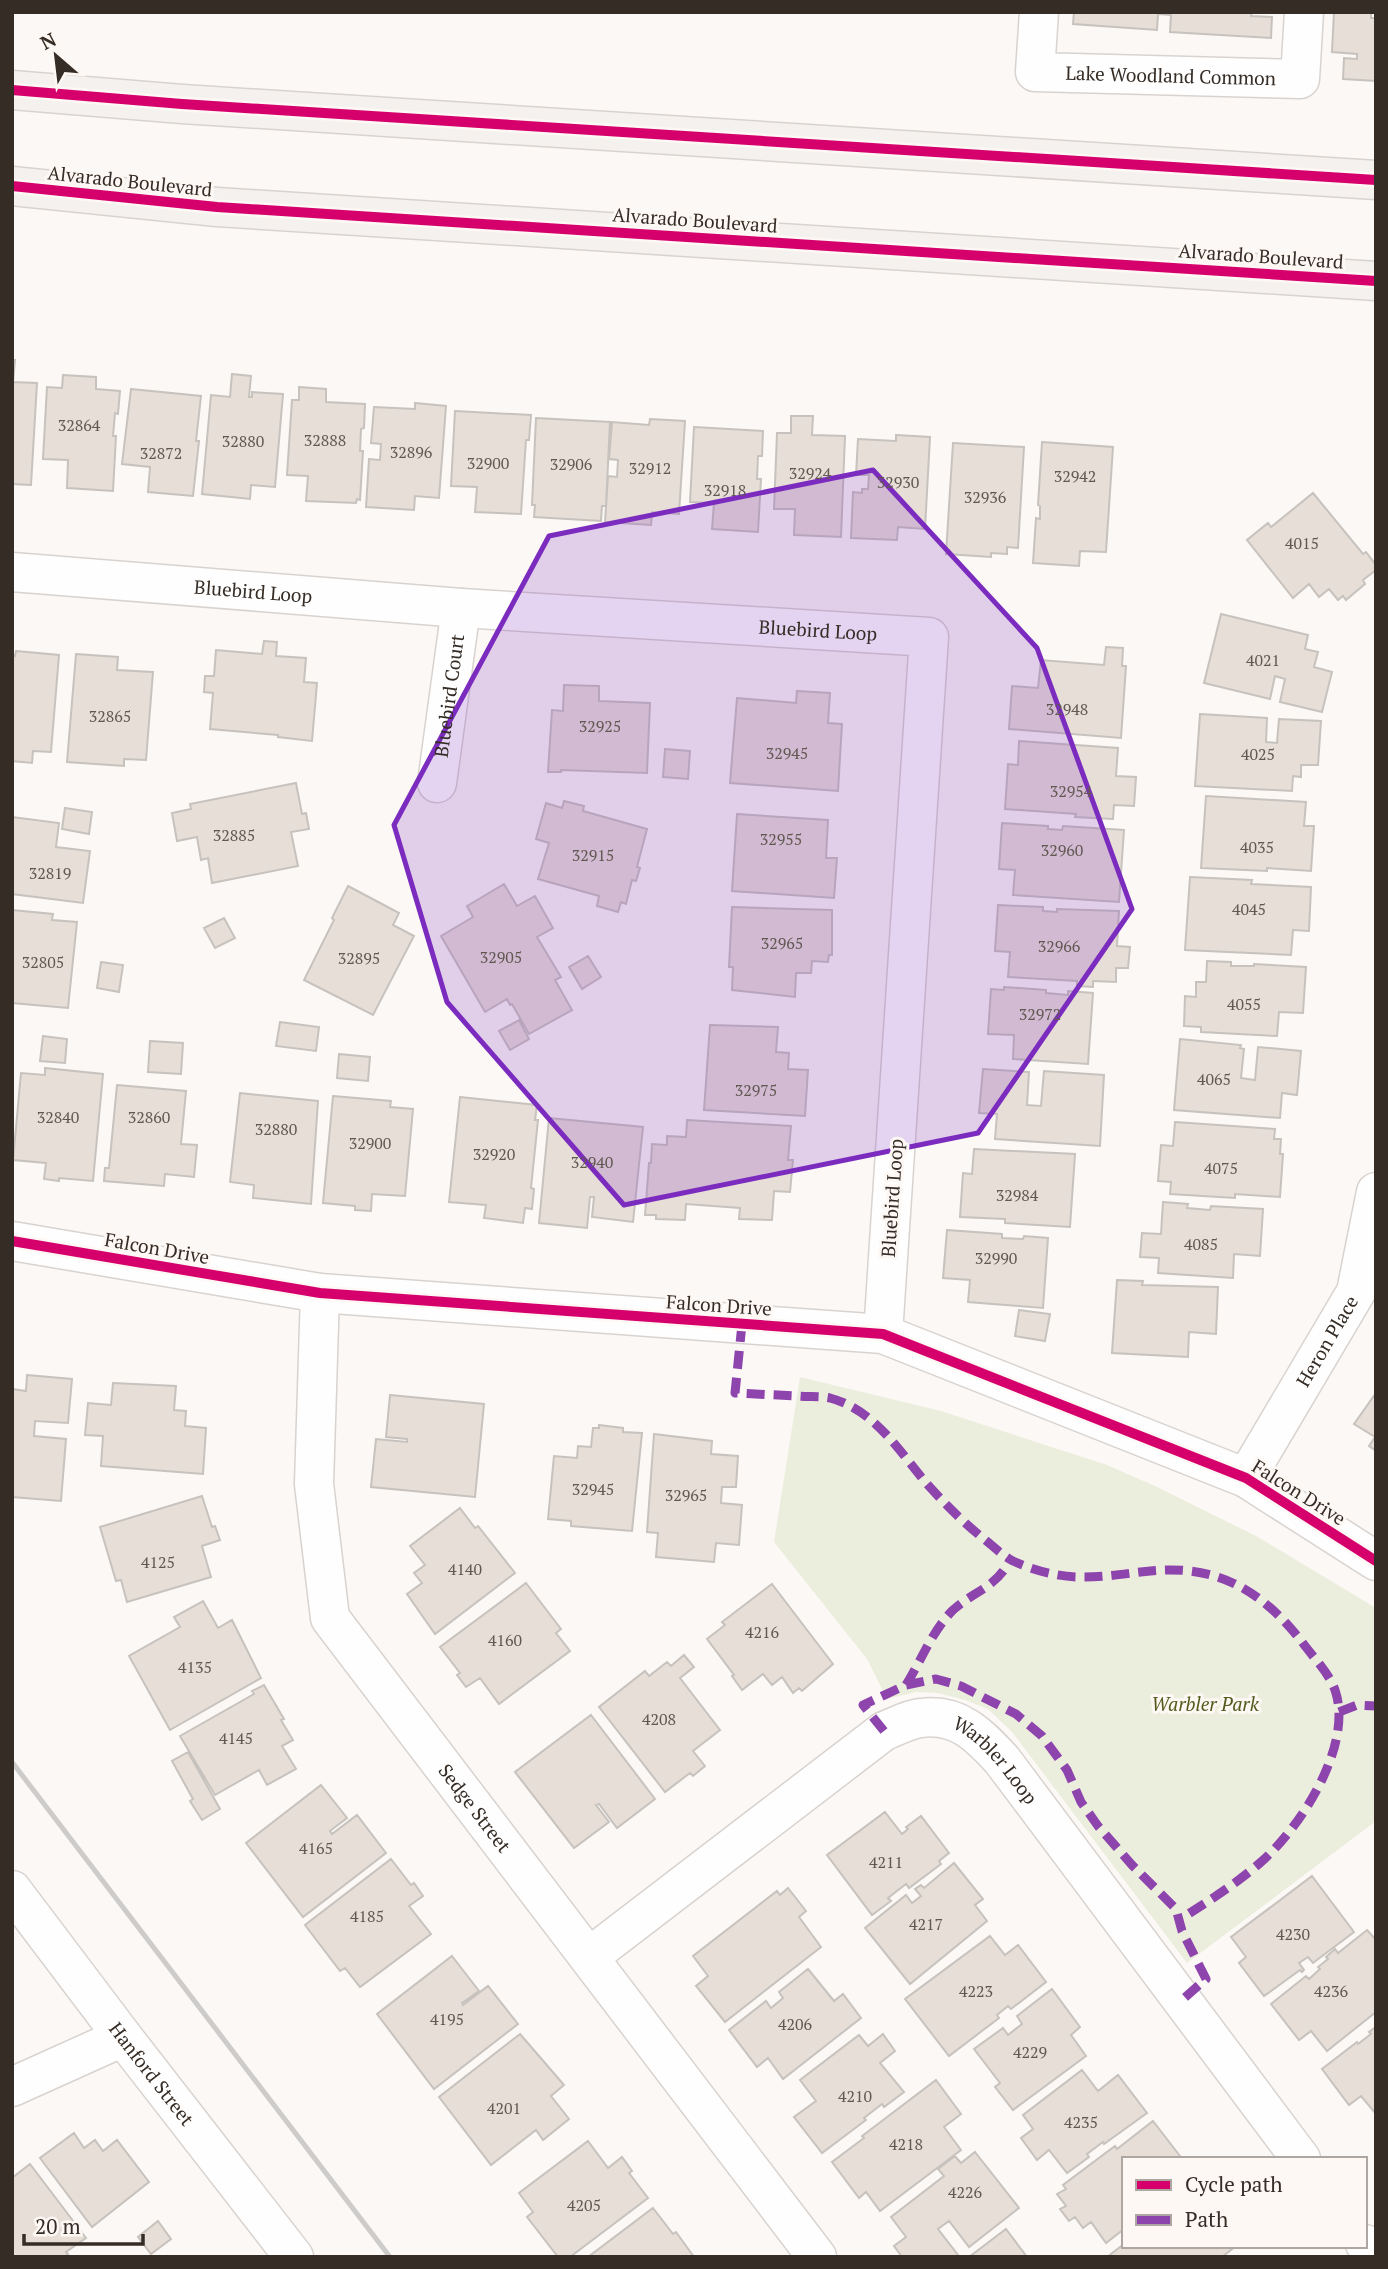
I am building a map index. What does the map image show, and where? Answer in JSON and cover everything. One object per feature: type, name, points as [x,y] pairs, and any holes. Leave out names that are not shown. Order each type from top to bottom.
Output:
[{"type":"main road","points":[[12,90],[182,104],[1376,180]]},
{"type":"main road","name":"Alvarado Boulevard","points":[[12,186],[217,207],[1376,281]]},
{"type":"street","name":"Lake Woodland Common","points":[[1039,12],[1035,72],[1300,79],[1304,12]]},
{"type":"street","name":"Bluebird Loop","points":[[12,572],[461,608],[929,637],[883,1334]]},
{"type":"street","name":"Bluebird Court","points":[[437,783],[461,608]]},
{"type":"street","name":"Heron Place","points":[[1245,1478],[1356,1292],[1376,1192]]},
{"type":"street","name":"Falcon Drive","points":[[12,1241],[320,1293],[883,1334],[1245,1478],[1376,1561]]},
{"type":"street","name":"Sedge Street","points":[[320,1293],[314,1484],[330,1618],[817,2257]]},
{"type":"street","name":"Warbler Loop","points":[[589,1957],[884,1731],[920,1718],[949,1719],[977,1732],[1002,1760],[1300,2157]]},
{"type":"street","name":"Hanford Street","points":[[12,1890],[295,2257]]},
{"type":"street","points":[[12,2087],[123,2037]]},
{"type":"highlighted area","points":[[873,470],[1037,648],[1132,909],[978,1133],[624,1205],[447,1002],[394,825],[549,536]]},
{"type":"green space","name":"Warbler Park","points":[[800,1377],[941,1411],[1107,1465],[1258,1537],[1376,1608],[1376,1821],[1187,1963],[1012,1732],[988,1709],[965,1700],[938,1693],[916,1692],[887,1699],[867,1659],[774,1542]]},
{"type":"building","points":[[1074,12],[1252,12],[1251,16],[1272,17],[1271,38],[1170,32],[1171,15],[1158,14],[1157,30],[1073,24]]},
{"type":"building","points":[[1334,12],[1371,12],[1371,18],[1376,18],[1376,81],[1343,79],[1344,58],[1357,59],[1357,54],[1332,52]]},
{"type":"building","points":[[12,360],[15,360],[13,382],[37,383],[31,485],[12,484]]},
{"type":"building","points":[[232,374],[251,376],[249,397],[252,397],[252,392],[283,394],[275,487],[251,485],[250,499],[202,494],[211,395],[230,397]]},
{"type":"building","points":[[63,375],[96,377],[96,389],[120,391],[113,436],[116,436],[113,491],[67,488],[68,460],[43,459],[47,387],[62,388]]},
{"type":"building","points":[[299,387],[326,389],[326,402],[365,404],[364,428],[361,429],[360,451],[363,451],[360,500],[357,499],[356,503],[306,501],[308,476],[287,475],[292,400],[299,400]]},
{"type":"building","points":[[131,389],[201,396],[193,496],[148,492],[150,467],[122,464]]},
{"type":"building","points":[[415,403],[446,406],[439,498],[415,496],[414,510],[366,507],[369,459],[380,460],[381,444],[371,443],[374,407],[415,409]]},
{"type":"building","points":[[455,411],[531,415],[529,440],[526,440],[521,514],[475,512],[477,487],[451,486]]},
{"type":"building","points":[[791,416],[813,416],[812,435],[845,436],[841,537],[794,535],[795,509],[774,509],[777,433],[791,433]]},
{"type":"building","points":[[536,418],[610,422],[606,506],[602,506],[601,521],[534,517],[535,505],[532,505]]},
{"type":"building","points":[[650,419],[685,421],[679,514],[652,512],[651,525],[605,522],[608,476],[617,477],[618,460],[609,459],[612,422],[649,425]]},
{"type":"building","points":[[694,427],[763,431],[762,456],[758,456],[757,479],[761,479],[758,532],[712,529],[714,503],[690,502]]},
{"type":"building","points":[[896,435],[930,437],[925,529],[898,527],[897,540],[851,538],[853,492],[862,493],[862,489],[868,489],[869,475],[856,475],[858,439],[896,441]]},
{"type":"building","points":[[1042,442],[1113,447],[1106,552],[1080,551],[1079,566],[1033,563],[1036,518],[1040,519],[1038,505]]},
{"type":"building","points":[[953,443],[1024,447],[1018,548],[1007,547],[1007,554],[991,553],[991,557],[946,554]]},
{"type":"building","points":[[1313,493],[1363,554],[1366,552],[1376,565],[1376,570],[1363,580],[1365,584],[1346,600],[1343,596],[1338,600],[1329,589],[1319,597],[1309,584],[1293,598],[1247,540],[1268,523],[1271,527]]},
{"type":"building","points":[[1221,614],[1308,635],[1305,649],[1318,652],[1314,667],[1332,672],[1322,712],[1280,702],[1285,679],[1275,676],[1270,699],[1204,683]]},
{"type":"building","points":[[264,641],[277,642],[276,656],[306,658],[304,682],[317,683],[312,741],[210,729],[213,693],[204,692],[205,676],[214,676],[216,650],[262,654]]},
{"type":"building","points":[[1106,647],[1123,648],[1122,666],[1126,666],[1121,738],[1009,729],[1012,686],[1038,688],[1041,660],[1104,665]]},
{"type":"building","points":[[16,651],[59,655],[51,752],[33,751],[32,763],[12,761],[12,655],[15,656]]},
{"type":"building","points":[[76,654],[118,657],[117,670],[153,672],[146,760],[124,759],[124,766],[67,762]]},
{"type":"building","points":[[564,685],[599,686],[599,701],[650,703],[647,773],[561,770],[548,772],[552,710],[563,711]]},
{"type":"building","points":[[797,691],[830,693],[828,723],[842,724],[838,791],[730,783],[737,698],[796,703]]},
{"type":"building","points":[[1200,714],[1267,718],[1266,742],[1277,743],[1279,719],[1321,721],[1318,765],[1301,765],[1301,777],[1293,776],[1292,791],[1195,786]]},
{"type":"building","points":[[1019,741],[1118,748],[1116,776],[1136,777],[1134,806],[1114,805],[1113,819],[1005,809],[1008,764],[1018,765]]},
{"type":"building","points":[[665,749],[690,751],[688,779],[663,777]]},
{"type":"building","points":[[296,783],[302,814],[306,813],[309,829],[291,832],[298,866],[212,883],[208,858],[201,860],[197,837],[177,841],[172,813],[191,809],[190,804]]},
{"type":"building","points":[[1206,796],[1306,802],[1304,826],[1314,826],[1311,871],[1201,868]]},
{"type":"building","points":[[564,801],[584,806],[583,811],[647,829],[636,881],[632,880],[626,904],[621,902],[618,912],[597,906],[599,896],[538,879],[549,843],[536,839],[546,803],[562,808]]},
{"type":"building","points":[[65,808],[92,812],[89,834],[62,829]]},
{"type":"building","points":[[737,814],[828,820],[826,858],[837,858],[834,898],[732,891]]},
{"type":"building","points":[[12,817],[59,823],[56,847],[90,851],[83,903],[12,894]]},
{"type":"building","points":[[1002,823],[1048,826],[1048,829],[1062,830],[1063,826],[1124,830],[1119,902],[1013,895],[1015,870],[999,869]]},
{"type":"building","points":[[1190,877],[1252,880],[1251,884],[1311,887],[1309,931],[1293,930],[1291,955],[1185,950]]},
{"type":"building","points":[[504,884],[517,906],[535,896],[553,928],[537,937],[561,977],[555,980],[572,1010],[529,1034],[507,999],[485,1012],[441,936],[473,917],[467,906]]},
{"type":"building","points":[[348,886],[399,913],[393,925],[414,936],[373,1015],[304,980]]},
{"type":"building","points":[[998,905],[1043,907],[1043,911],[1057,912],[1057,909],[1119,911],[1117,946],[1130,947],[1128,968],[1116,968],[1116,982],[1093,981],[1093,987],[1077,986],[1077,981],[1008,977],[1010,952],[995,951]]},
{"type":"building","points":[[732,907],[832,910],[832,955],[829,955],[828,962],[812,961],[811,973],[796,973],[795,997],[732,990],[733,967],[729,967]]},
{"type":"building","points":[[12,910],[53,914],[52,920],[77,922],[68,1008],[12,1003]]},
{"type":"building","points":[[224,918],[235,938],[215,948],[204,928]]},
{"type":"building","points":[[588,956],[601,977],[582,989],[569,967]]},
{"type":"building","points":[[1207,961],[1231,962],[1231,966],[1254,964],[1306,967],[1303,1013],[1279,1012],[1277,1036],[1201,1032],[1201,1027],[1184,1026],[1185,996],[1196,997],[1196,982],[1206,982]]},
{"type":"building","points":[[101,962],[123,965],[119,992],[97,988]]},
{"type":"building","points":[[1004,987],[1046,990],[1046,993],[1068,995],[1068,991],[1093,993],[1088,1064],[1013,1059],[1014,1035],[988,1034],[991,989],[1004,990]]},
{"type":"building","points":[[519,1020],[529,1039],[510,1050],[499,1031]]},
{"type":"building","points":[[280,1022],[319,1027],[316,1051],[276,1046]]},
{"type":"building","points":[[710,1025],[778,1027],[776,1052],[789,1053],[788,1069],[808,1070],[805,1116],[704,1110]]},
{"type":"building","points":[[43,1036],[67,1039],[65,1063],[40,1061]]},
{"type":"building","points":[[1180,1039],[1241,1045],[1240,1048],[1244,1049],[1241,1078],[1255,1080],[1258,1047],[1301,1051],[1297,1095],[1282,1093],[1280,1118],[1174,1110]]},
{"type":"building","points":[[150,1041],[183,1043],[181,1074],[148,1072]]},
{"type":"building","points":[[339,1054],[370,1057],[368,1081],[337,1078]]},
{"type":"building","points":[[45,1068],[103,1074],[93,1181],[44,1179],[46,1163],[13,1160],[21,1073],[45,1075]]},
{"type":"building","points":[[983,1069],[1029,1072],[1027,1105],[1041,1106],[1044,1071],[1104,1075],[1100,1146],[995,1139],[997,1114],[979,1113]]},
{"type":"building","points":[[117,1085],[186,1091],[181,1144],[197,1145],[194,1177],[165,1174],[164,1186],[104,1181],[105,1168],[109,1168]]},
{"type":"building","points":[[240,1093],[318,1101],[311,1204],[253,1198],[254,1185],[230,1182]]},
{"type":"building","points":[[333,1096],[391,1101],[390,1107],[413,1109],[405,1196],[372,1194],[371,1211],[355,1210],[355,1206],[323,1203]]},
{"type":"building","points":[[460,1097],[537,1105],[532,1209],[525,1208],[523,1223],[484,1218],[486,1205],[449,1202]]},
{"type":"building","points":[[549,1118],[643,1127],[633,1222],[592,1217],[594,1197],[590,1197],[587,1228],[539,1223]]},
{"type":"building","points":[[687,1120],[791,1126],[788,1160],[793,1160],[790,1192],[774,1191],[772,1220],[739,1219],[740,1208],[686,1204],[685,1220],[656,1219],[656,1215],[645,1215],[652,1144],[667,1145],[667,1136],[686,1137]]},
{"type":"building","points":[[1175,1122],[1275,1129],[1274,1139],[1281,1139],[1280,1154],[1283,1154],[1280,1197],[1235,1194],[1235,1198],[1170,1194],[1171,1182],[1158,1181],[1161,1145],[1173,1146]]},
{"type":"building","points":[[974,1149],[1075,1154],[1070,1227],[960,1217],[963,1173],[972,1174]]},
{"type":"building","points":[[1163,1202],[1188,1204],[1187,1208],[1210,1210],[1211,1206],[1263,1209],[1260,1256],[1234,1254],[1233,1278],[1158,1273],[1159,1258],[1140,1257],[1142,1233],[1161,1234]]},
{"type":"building","points":[[947,1230],[1002,1234],[1002,1238],[1048,1238],[1043,1308],[968,1302],[970,1280],[943,1278]]},
{"type":"building","points":[[1117,1280],[1143,1281],[1142,1285],[1218,1287],[1216,1334],[1189,1332],[1188,1357],[1112,1353]]},
{"type":"building","points":[[1019,1310],[1050,1314],[1045,1341],[1015,1336]]},
{"type":"building","points":[[27,1375],[72,1379],[68,1423],[35,1421],[34,1436],[66,1439],[61,1501],[12,1497],[12,1389],[26,1391]]},
{"type":"building","points":[[113,1383],[176,1386],[174,1410],[186,1411],[185,1426],[206,1428],[203,1474],[101,1466],[103,1436],[85,1435],[88,1403],[111,1405]]},
{"type":"building","points":[[1376,1393],[1376,1451],[1369,1446],[1375,1437],[1354,1424]]},
{"type":"building","points":[[390,1395],[484,1404],[475,1497],[371,1487],[376,1439],[407,1442],[407,1439],[386,1437]]},
{"type":"building","points":[[599,1425],[623,1428],[623,1432],[642,1433],[632,1531],[571,1526],[571,1521],[548,1519],[554,1456],[577,1458],[578,1446],[591,1447],[593,1428],[599,1428]]},
{"type":"building","points":[[654,1434],[712,1441],[711,1454],[738,1456],[736,1487],[722,1487],[721,1503],[742,1505],[739,1545],[716,1543],[714,1562],[656,1557],[658,1533],[647,1532]]},
{"type":"building","points":[[202,1496],[212,1527],[215,1526],[220,1540],[202,1546],[211,1577],[127,1602],[121,1580],[116,1581],[100,1527]]},
{"type":"building","points":[[460,1508],[475,1528],[478,1526],[515,1573],[435,1634],[407,1594],[422,1583],[414,1573],[425,1565],[410,1546]]},
{"type":"building","points":[[526,1583],[561,1629],[556,1633],[570,1651],[499,1704],[480,1678],[466,1687],[457,1675],[460,1673],[440,1647]]},
{"type":"building","points":[[772,1584],[833,1664],[802,1691],[799,1688],[793,1693],[782,1677],[772,1685],[763,1674],[742,1690],[707,1639],[725,1625],[722,1622]]},
{"type":"building","points":[[203,1601],[218,1628],[232,1620],[261,1678],[170,1730],[129,1656],[180,1627],[174,1617]]},
{"type":"building","points":[[684,1655],[694,1667],[680,1678],[720,1730],[693,1751],[705,1766],[693,1776],[690,1773],[665,1792],[599,1707],[645,1671],[649,1676],[667,1662],[671,1666]]},
{"type":"building","points":[[264,1685],[293,1740],[282,1746],[296,1769],[267,1785],[259,1770],[215,1795],[180,1736],[254,1694],[252,1691]]},
{"type":"building","points":[[591,1715],[655,1799],[617,1828],[599,1804],[596,1805],[609,1822],[574,1848],[515,1772]]},
{"type":"building","points":[[188,1752],[220,1809],[202,1820],[172,1761]]},
{"type":"building","points":[[321,1785],[347,1818],[330,1831],[332,1834],[357,1815],[386,1853],[303,1917],[246,1843]]},
{"type":"building","points":[[885,1812],[902,1834],[908,1829],[906,1827],[921,1816],[949,1853],[939,1861],[941,1864],[909,1888],[906,1884],[888,1898],[891,1901],[872,1915],[827,1855]]},
{"type":"building","points":[[391,1859],[423,1896],[409,1906],[431,1934],[360,1987],[345,1968],[340,1971],[305,1925]]},
{"type":"building","points":[[954,1863],[983,1899],[975,1905],[987,1921],[910,1984],[865,1928],[906,1895],[912,1903],[921,1896],[915,1889],[921,1885],[924,1888]]},
{"type":"building","points":[[1312,1876],[1354,1932],[1313,1963],[1308,1957],[1299,1963],[1304,1970],[1302,1972],[1300,1970],[1264,1996],[1239,1963],[1246,1957],[1231,1937]]},
{"type":"building","points":[[788,1888],[806,1911],[799,1917],[821,1947],[725,2022],[696,1986],[708,1976],[693,1956],[777,1891],[780,1895]]},
{"type":"building","points":[[1367,1930],[1376,1940],[1376,2012],[1327,2051],[1311,2031],[1299,2040],[1271,2004],[1306,1976],[1309,1979],[1335,1949],[1338,1953]]},
{"type":"building","points":[[990,1936],[1005,1955],[1018,1945],[1046,1982],[1011,2009],[1008,2006],[997,2015],[999,2018],[949,2056],[905,1999]]},
{"type":"building","points":[[452,1956],[479,1991],[462,2003],[463,2005],[488,1986],[518,2024],[434,2089],[377,2014]]},
{"type":"building","points":[[808,1969],[834,2001],[843,1994],[861,2018],[783,2079],[768,2058],[757,2067],[729,2030],[766,2001],[771,2008],[783,1998],[779,1992]]},
{"type":"building","points":[[1052,1989],[1080,2027],[1071,2035],[1086,2056],[1013,2110],[995,2087],[1000,2083],[974,2049],[1003,2028],[1008,2035],[1022,2024],[1017,2016]]},
{"type":"building","points":[[1376,2027],[1376,2114],[1361,2096],[1349,2105],[1322,2069],[1371,2034],[1369,2032]]},
{"type":"building","points":[[520,2034],[564,2085],[551,2096],[569,2119],[543,2140],[536,2130],[491,2165],[439,2097]]},
{"type":"building","points":[[883,2034],[895,2051],[880,2063],[904,2092],[884,2107],[882,2104],[864,2118],[866,2120],[822,2153],[794,2117],[816,2101],[800,2080],[859,2035],[868,2046]]},
{"type":"building","points":[[1082,2070],[1098,2091],[1118,2075],[1147,2113],[1087,2154],[1089,2157],[1067,2173],[1049,2150],[1037,2160],[1021,2138],[1033,2129],[1023,2115]]},
{"type":"building","points":[[936,2080],[961,2114],[944,2127],[961,2150],[880,2211],[866,2192],[859,2198],[832,2162]]},
{"type":"building","points":[[1153,2121],[1180,2156],[1122,2157],[1122,2231],[1106,2243],[1091,2222],[1083,2228],[1075,2217],[1069,2221],[1060,2209],[1066,2206],[1057,2194],[1066,2189],[1063,2185],[1115,2146],[1117,2149]]},
{"type":"building","points":[[74,2133],[84,2148],[95,2140],[103,2151],[117,2140],[149,2182],[92,2227],[40,2158]]},
{"type":"building","points":[[588,2141],[608,2168],[622,2157],[632,2171],[629,2173],[648,2198],[570,2257],[558,2257],[527,2217],[533,2212],[519,2193]]},
{"type":"building","points":[[975,2152],[1019,2208],[969,2247],[949,2221],[938,2229],[958,2255],[956,2257],[902,2257],[894,2246],[906,2237],[891,2217],[944,2176],[938,2169],[955,2156],[961,2163]]},
{"type":"building","points":[[30,2164],[86,2238],[66,2252],[68,2254],[64,2257],[12,2257],[12,2178]]},
{"type":"building","points":[[653,2208],[673,2234],[676,2232],[694,2257],[588,2257]]},
{"type":"building","points":[[158,2221],[171,2239],[151,2254],[138,2237]]},
{"type":"building","points":[[1006,2229],[1027,2257],[969,2257]]},
{"type":"building","points":[[1122,2246],[1122,2248],[1233,2248],[1222,2257],[1107,2257]]},
{"type":"railway","points":[[12,1762],[390,2257]]},
{"type":"marked path","points":[[742,1324],[735,1393],[826,1397],[860,1412],[885,1433],[954,1513],[1009,1559],[1037,1570],[1072,1577],[1160,1570],[1193,1571],[1211,1575],[1238,1585],[1273,1610],[1325,1671],[1335,1690],[1339,1712],[1337,1735],[1320,1784],[1307,1807],[1261,1862],[1179,1920]]},
{"type":"marked path","points":[[906,1685],[946,1618],[999,1577],[1010,1560]]},
{"type":"marked path","points":[[884,1731],[863,1705],[906,1685],[936,1679],[961,1686],[1016,1714],[1042,1736],[1067,1770],[1081,1802],[1098,1826],[1176,1909],[1182,1931],[1206,1979],[1182,2000]]},
{"type":"marked path","points":[[1339,1712],[1357,1705],[1376,1706]]},
{"type":"cycle path","points":[[12,90],[182,104],[1376,180]]},
{"type":"cycle path","points":[[12,186],[217,207],[1376,281]]},
{"type":"cycle path","points":[[12,1241],[320,1293],[883,1334],[1246,1478],[1376,1561]]}]
